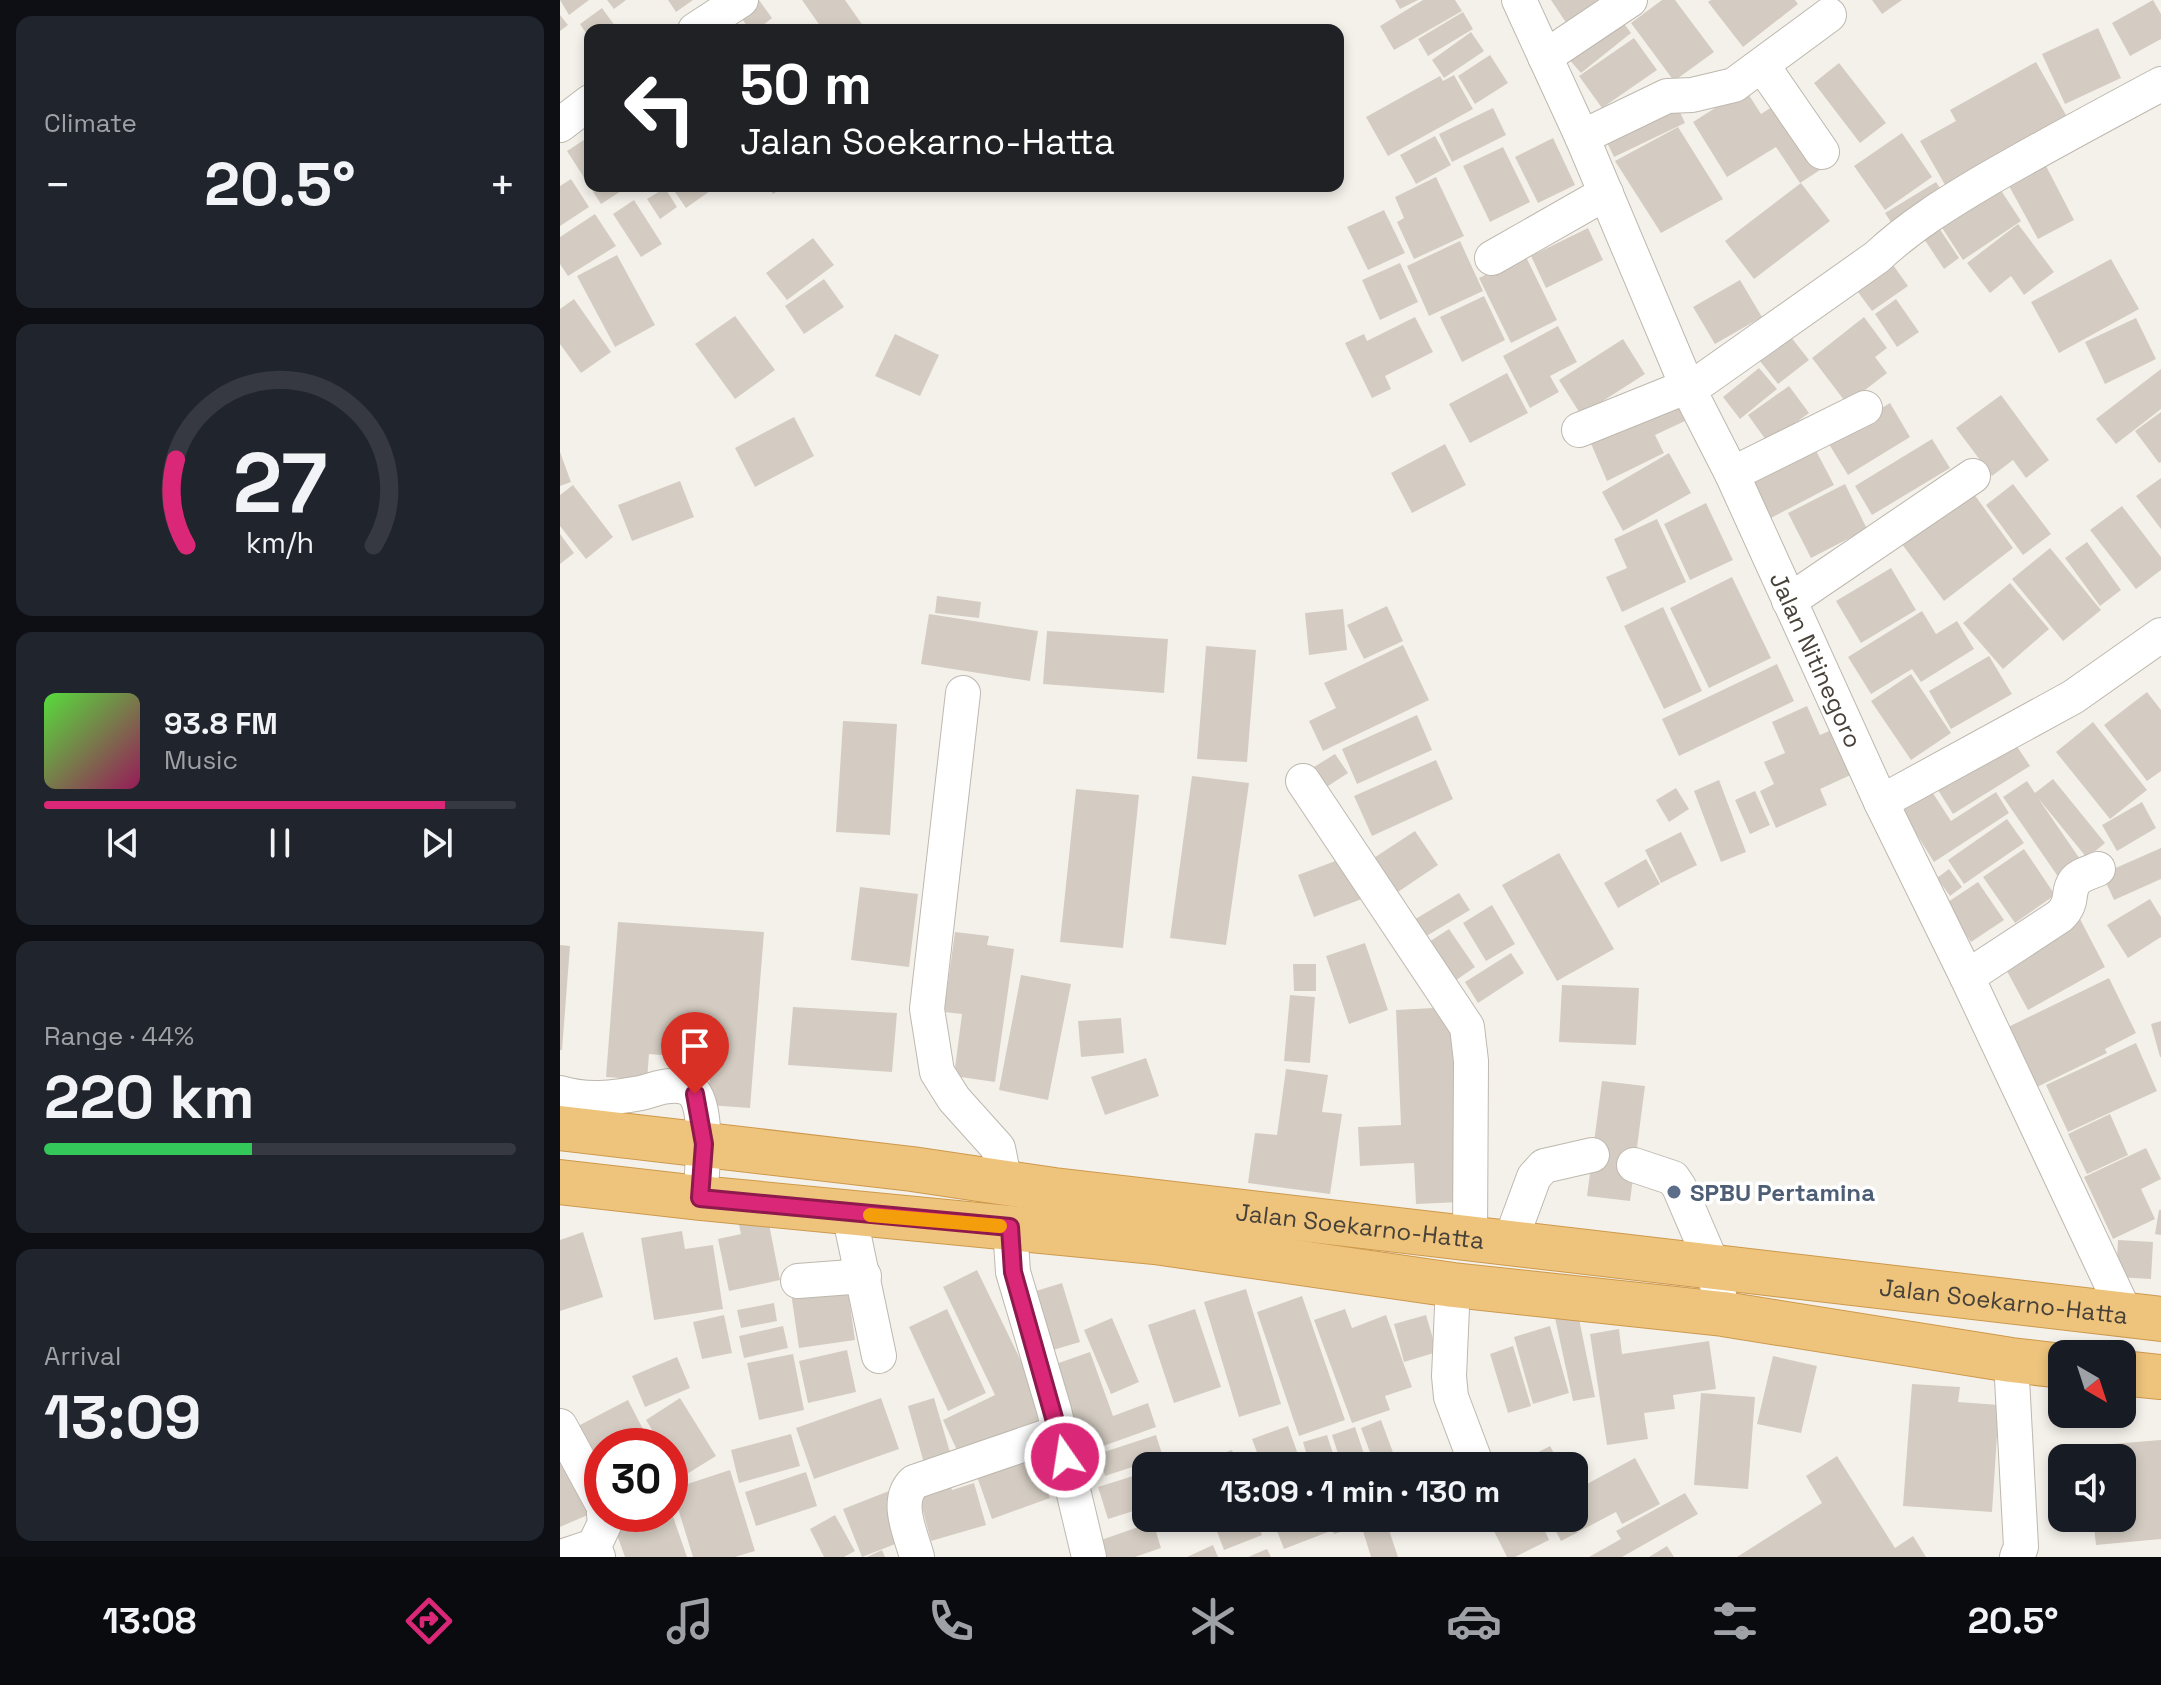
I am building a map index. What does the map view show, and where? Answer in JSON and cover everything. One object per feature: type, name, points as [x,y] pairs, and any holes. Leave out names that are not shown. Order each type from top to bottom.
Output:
[{"type":"highway","name":"Jalan Soekarno-Hatta","points":[[560,1128],[2143,1317]]},
{"type":"highway","name":"Jalan Soekarno-Hatta","points":[[560,1182],[1155,1242],[1453,1285],[1723,1314],[2048,1364]]},
{"type":"highway","points":[[2136,1374],[2161,1377]]},
{"type":"street","name":"Jalan Nitinegoro","points":[[1519,0],[1582,137],[1687,386],[1732,474],[1881,802],[1967,977],[2143,1317]]},
{"type":"street","points":[[1545,57],[1630,0]]},
{"type":"street","points":[[702,24],[727,4]]},
{"type":"street","points":[[1582,137],[1667,96],[1692,95],[1734,85],[1829,15]]},
{"type":"street","points":[[1762,65],[1822,152]]},
{"type":"street","points":[[1579,430],[1703,380],[1960,196],[2041,148],[2161,84]]},
{"type":"street","points":[[560,125],[584,107]]},
{"type":"street","points":[[1492,258],[1606,193]]},
{"type":"street","points":[[1732,474],[1865,408]]},
{"type":"street","points":[[1789,601],[1973,476]]},
{"type":"street","points":[[1881,802],[2073,697],[2161,635]]},
{"type":"street","points":[[963,693],[927,1009],[937,1072],[954,1099],[998,1148],[1005,1183]]},
{"type":"street","points":[[1303,781],[1467,1027],[1490,1240]]},
{"type":"street","points":[[1967,977],[2060,916],[2071,904],[2072,886],[2076,879],[2098,869]]},
{"type":"street","points":[[560,1093],[601,1098],[671,1086],[686,1087],[695,1094],[704,1144],[700,1198]]},
{"type":"street","points":[[1490,1240],[1544,1166],[1592,1155]]},
{"type":"street","points":[[1634,1165],[1673,1178],[1679,1187],[1713,1266],[1723,1314]]},
{"type":"street","points":[[849,1213],[879,1356]]},
{"type":"street","points":[[1010,1227],[1013,1272],[1060,1432],[1089,1557]]},
{"type":"street","points":[[798,1281],[864,1276]]},
{"type":"street","points":[[1453,1285],[1451,1397],[1472,1452]]},
{"type":"street","points":[[2011,1360],[2021,1547],[2017,1557]]},
{"type":"street","points":[[560,1426],[584,1470]]},
{"type":"street","points":[[917,1557],[904,1504],[905,1493],[914,1482],[1060,1432]]},
{"type":"street","points":[[561,1557],[596,1552],[602,1532]]},
{"type":"building","points":[[560,0],[589,0],[569,15]]},
{"type":"building","points":[[607,0],[626,0],[614,9]]},
{"type":"building","points":[[668,0],[693,0],[676,12]]},
{"type":"building","points":[[759,0],[772,18],[764,24],[746,24],[737,12]]},
{"type":"building","points":[[802,0],[845,0],[862,24],[819,24]]},
{"type":"building","points":[[1395,0],[1418,0],[1400,9]]},
{"type":"building","points":[[1423,0],[1455,0],[1462,11],[1394,50],[1380,26]]},
{"type":"building","points":[[1551,0],[1616,0],[1571,30]]},
{"type":"building","points":[[1662,0],[1675,0],[1714,52],[1674,81],[1631,23]]},
{"type":"building","points":[[1795,0],[1798,4],[1743,47],[1708,2]]},
{"type":"building","points":[[1872,0],[1902,0],[1882,14]]},
{"type":"building","points":[[2153,0],[2161,14],[2161,39],[2130,56],[2112,23]]},
{"type":"building","points":[[602,8],[614,24],[584,24],[584,30],[580,24]]},
{"type":"building","points":[[1463,12],[1473,29],[1428,56],[1418,39]]},
{"type":"building","points":[[560,15],[568,25],[560,31]]},
{"type":"building","points":[[1619,17],[1631,33],[1581,73],[1567,57]]},
{"type":"building","points":[[2098,28],[2121,78],[2065,104],[2042,54]]},
{"type":"building","points":[[1471,32],[1484,51],[1444,78],[1432,60]]},
{"type":"building","points":[[1634,38],[1657,70],[1602,108],[1579,76]]},
{"type":"building","points":[[1490,55],[1508,83],[1475,104],[1458,76]]},
{"type":"building","points":[[2036,62],[2070,122],[1948,190],[1920,141],[1956,121],[1950,110]]},
{"type":"building","points":[[1839,63],[1886,123],[1860,143],[1814,83]]},
{"type":"building","points":[[1454,75],[1473,109],[1388,156],[1366,117],[1440,76],[1443,81]]},
{"type":"building","points":[[1745,89],[1761,114],[1778,103],[1820,170],[1800,183],[1776,147],[1727,177],[1693,122]]},
{"type":"building","points":[[1674,99],[1685,123],[1614,157],[1603,134]]},
{"type":"building","points":[[1493,108],[1506,135],[1452,162],[1439,134]]},
{"type":"building","points":[[1678,127],[1723,199],[1661,233],[1615,161]]},
{"type":"building","points":[[1902,133],[1932,177],[1885,210],[1854,166]]},
{"type":"building","points":[[1435,136],[1451,165],[1416,184],[1400,155]]},
{"type":"building","points":[[1553,138],[1575,185],[1538,203],[1515,157]]},
{"type":"building","points":[[584,140],[584,178],[567,151]]},
{"type":"building","points":[[1503,147],[1530,202],[1490,222],[1463,166]]},
{"type":"building","points":[[2046,166],[2074,220],[2038,239],[2009,186]]},
{"type":"building","points":[[1436,177],[1464,236],[1414,259],[1397,222],[1404,218],[1395,197]]},
{"type":"building","points":[[1993,178],[2021,221],[1963,260],[1935,217]]},
{"type":"building","points":[[571,179],[589,207],[560,226],[560,186]]},
{"type":"building","points":[[1936,182],[1949,202],[1898,233],[1885,213]]},
{"type":"building","points":[[1801,183],[1830,221],[1754,279],[1725,241]]},
{"type":"building","points":[[593,192],[620,192],[601,204]]},
{"type":"building","points":[[658,192],[668,192],[677,207],[660,219],[647,199]]},
{"type":"building","points":[[675,192],[709,192],[686,208]]},
{"type":"building","points":[[634,200],[662,244],[641,257],[613,214]]},
{"type":"building","points":[[1384,210],[1405,253],[1368,270],[1347,227]]},
{"type":"building","points":[[595,214],[616,246],[568,276],[560,264],[560,237]]},
{"type":"building","points":[[1931,216],[1959,258],[1944,269],[1916,227]]},
{"type":"building","points":[[2018,224],[2054,272],[2024,295],[2011,276],[1990,293],[1967,263]]},
{"type":"building","points":[[1588,228],[1603,260],[1546,288],[1531,256]]},
{"type":"building","points":[[813,238],[834,265],[787,300],[766,273]]},
{"type":"building","points":[[1460,241],[1483,291],[1429,316],[1407,266]]},
{"type":"building","points":[[617,255],[655,325],[615,347],[577,276]]},
{"type":"building","points":[[1525,255],[1557,320],[1511,343],[1479,278]]},
{"type":"building","points":[[2111,259],[2139,309],[2059,353],[2031,302]]},
{"type":"building","points":[[1891,262],[1908,286],[1872,311],[1855,288]]},
{"type":"building","points":[[1400,263],[1418,302],[1380,320],[1362,280]]},
{"type":"building","points":[[824,279],[844,307],[804,334],[785,306]]},
{"type":"building","points":[[1740,280],[1762,317],[1715,344],[1693,307]]},
{"type":"building","points":[[1484,296],[1505,340],[1462,362],[1440,317]]},
{"type":"building","points":[[574,299],[611,352],[581,373],[560,344],[560,309]]},
{"type":"building","points":[[1896,299],[1919,332],[1897,347],[1875,314]]},
{"type":"building","points":[[735,316],[775,370],[735,399],[695,344]]},
{"type":"building","points":[[1415,317],[1433,352],[1385,376],[1391,389],[1372,398],[1345,343],[1364,334],[1367,341]]},
{"type":"building","points":[[1864,317],[1887,348],[1875,357],[1887,373],[1847,404],[1812,358]]},
{"type":"building","points":[[2136,318],[2156,359],[2105,384],[2085,342]]},
{"type":"building","points":[[1558,326],[1577,362],[1550,376],[1559,392],[1530,408],[1503,356]]},
{"type":"building","points":[[1787,332],[1809,360],[1778,384],[1756,356]]},
{"type":"building","points":[[895,334],[939,355],[920,396],[875,376]]},
{"type":"building","points":[[1623,339],[1645,374],[1581,415],[1559,380]]},
{"type":"building","points":[[1759,368],[1777,389],[1740,419],[1723,397]]},
{"type":"building","points":[[2161,369],[2161,409],[2116,444],[2096,419]]},
{"type":"building","points":[[1507,373],[1528,413],[1470,443],[1449,404]]},
{"type":"building","points":[[1789,386],[1809,413],[1768,443],[1748,415]]},
{"type":"building","points":[[1674,394],[1687,420],[1655,435],[1664,453],[1607,481],[1586,432]]},
{"type":"building","points":[[2001,395],[2049,460],[2026,478],[2013,460],[1992,476],[1956,428]]},
{"type":"building","points":[[1890,403],[1910,437],[1848,475],[1827,441]]},
{"type":"building","points":[[2161,412],[2161,462],[2159,463],[2135,431]]},
{"type":"building","points":[[794,417],[814,456],[755,487],[735,448]]},
{"type":"building","points":[[1932,439],[1950,468],[1872,515],[1855,486]]},
{"type":"building","points":[[1445,444],[1466,485],[1412,513],[1391,473]]},
{"type":"building","points":[[1813,445],[1834,485],[1771,518],[1750,478]]},
{"type":"building","points":[[560,452],[571,482],[560,486]]},
{"type":"building","points":[[1669,453],[1691,493],[1623,531],[1602,492]]},
{"type":"building","points":[[2161,478],[2161,529],[2136,496]]},
{"type":"building","points":[[680,481],[694,517],[632,541],[618,505]]},
{"type":"building","points":[[1845,484],[1867,529],[1811,558],[1788,513]]},
{"type":"building","points":[[2013,484],[2051,534],[2023,555],[1986,505]]},
{"type":"building","points":[[573,485],[613,537],[586,559],[560,526],[560,495]]},
{"type":"building","points":[[1971,490],[2013,548],[1944,601],[1899,540]]},
{"type":"building","points":[[1706,503],[1733,560],[1690,580],[1664,524]]},
{"type":"building","points":[[2122,506],[2161,557],[2161,570],[2136,589],[2090,530]]},
{"type":"building","points":[[1657,519],[1686,582],[1622,612],[1606,577],[1627,568],[1614,539]]},
{"type":"building","points":[[560,534],[574,553],[560,564]]},
{"type":"building","points":[[2087,542],[2121,590],[2100,606],[2065,558]]},
{"type":"building","points":[[2050,548],[2101,610],[2063,641],[2012,579]]},
{"type":"building","points":[[1891,568],[1916,610],[1861,643],[1836,601]]},
{"type":"building","points":[[1732,577],[1771,658],[1709,688],[1670,608]]},
{"type":"building","points":[[2010,583],[2049,629],[2003,669],[1963,623]]},
{"type":"building","points":[[937,596],[981,602],[979,618],[935,613]]},
{"type":"building","points":[[1387,606],[1403,641],[1364,659],[1347,625]]},
{"type":"building","points":[[1663,607],[1702,691],[1664,709],[1624,626]]},
{"type":"building","points":[[1343,609],[1347,650],[1309,655],[1305,613]]},
{"type":"building","points":[[1922,611],[1936,634],[1957,621],[1974,649],[1921,682],[1912,669],[1871,694],[1848,657]]},
{"type":"building","points":[[929,614],[1038,631],[1030,681],[921,664]]},
{"type":"building","points":[[1047,631],[1168,639],[1164,693],[1043,684]]},
{"type":"building","points":[[1403,645],[1429,700],[1323,751],[1309,721],[1336,708],[1324,683]]},
{"type":"building","points":[[1206,646],[1256,650],[1247,762],[1197,759]]},
{"type":"building","points":[[1989,656],[2012,694],[1951,729],[1929,691]]},
{"type":"building","points":[[1777,664],[1794,701],[1679,756],[1662,719]]},
{"type":"building","points":[[1911,674],[1951,733],[1911,760],[1871,701]]},
{"type":"building","points":[[2147,692],[2161,710],[2161,771],[2147,781],[2104,725]]},
{"type":"building","points":[[1807,706],[1820,735],[1836,728],[1855,773],[1820,789],[1827,805],[1776,828],[1760,791],[1774,784],[1764,762],[1785,753],[1772,722]]},
{"type":"building","points":[[1417,715],[1432,750],[1357,784],[1342,749]]},
{"type":"building","points":[[843,721],[897,724],[890,835],[836,832]]},
{"type":"building","points":[[2093,722],[2147,790],[2110,819],[2056,752]]},
{"type":"building","points":[[2012,739],[2030,766],[1953,814],[1936,787]]},
{"type":"building","points":[[1335,754],[1348,773],[1322,790],[1309,770]]},
{"type":"building","points":[[1436,760],[1453,799],[1372,836],[1354,796]]},
{"type":"building","points":[[1192,776],[1249,783],[1226,945],[1170,938]]},
{"type":"building","points":[[2053,779],[2105,843],[2087,858],[2038,798],[2082,862],[2059,878],[2003,797],[2027,781],[2035,793]]},
{"type":"building","points":[[1719,780],[1746,852],[1721,862],[1694,791]]},
{"type":"building","points":[[1927,784],[1951,821],[1996,792],[2009,813],[1934,862],[1897,803]]},
{"type":"building","points":[[1676,788],[1689,809],[1669,822],[1656,800]]},
{"type":"building","points":[[1076,789],[1139,795],[1123,948],[1060,942]]},
{"type":"building","points":[[1755,791],[1770,825],[1750,834],[1735,800]]},
{"type":"building","points":[[2142,802],[2156,828],[2117,851],[2102,825]]},
{"type":"building","points":[[2007,819],[2024,843],[1964,884],[1948,860]]},
{"type":"building","points":[[1415,831],[1438,865],[1383,902],[1360,867]]},
{"type":"building","points":[[1681,832],[1697,865],[1661,883],[1645,850]]},
{"type":"building","points":[[2161,848],[2161,879],[2114,900],[2102,874]]},
{"type":"building","points":[[2024,849],[2055,895],[2015,923],[1983,877]]},
{"type":"building","points":[[1559,853],[1614,949],[1557,981],[1502,885]]},
{"type":"building","points":[[1346,857],[1362,899],[1314,917],[1298,875]]},
{"type":"building","points":[[1646,859],[1660,884],[1618,908],[1604,883]]},
{"type":"building","points":[[1949,869],[1962,887],[1950,896],[1937,878]]},
{"type":"building","points":[[1978,882],[2004,920],[1971,942],[1945,904]]},
{"type":"building","points":[[860,887],[918,894],[909,967],[851,960]]},
{"type":"building","points":[[1459,893],[1470,910],[1423,938],[1412,921]]},
{"type":"building","points":[[2150,899],[2161,917],[2161,937],[2128,958],[2107,925]]},
{"type":"building","points":[[1492,905],[1515,944],[1486,961],[1463,923]]},
{"type":"building","points":[[2080,919],[2105,967],[2028,1010],[2002,962]]},
{"type":"building","points":[[618,922],[764,932],[750,1108],[708,1105],[712,1040],[686,1038],[685,1057],[649,1054],[647,1080],[606,1077]]},
{"type":"building","points":[[1449,929],[1475,967],[1445,988],[1418,949]]},
{"type":"building","points":[[955,932],[989,936],[987,945],[1014,949],[995,1082],[954,1076],[962,1014],[944,1012]]},
{"type":"building","points":[[1365,943],[1388,1010],[1349,1024],[1326,956]]},
{"type":"building","points":[[560,945],[570,946],[562,1050],[560,1050]]},
{"type":"building","points":[[1511,953],[1524,973],[1478,1003],[1465,982]]},
{"type":"building","points":[[1293,964],[1316,964],[1316,991],[1294,991]]},
{"type":"building","points":[[1021,975],[1071,984],[1048,1100],[999,1090]]},
{"type":"building","points":[[2109,978],[2136,1033],[2105,1049],[2107,1053],[2035,1088],[2006,1028]]},
{"type":"building","points":[[1562,985],[1639,988],[1636,1045],[1559,1042]]},
{"type":"building","points":[[1290,995],[1315,997],[1310,1063],[1284,1061]]},
{"type":"building","points":[[793,1007],[897,1013],[892,1072],[788,1065]]},
{"type":"building","points":[[1452,1007],[1461,1202],[1416,1204],[1414,1163],[1360,1166],[1358,1127],[1401,1125],[1396,1010]]},
{"type":"building","points":[[1121,1018],[1124,1053],[1081,1057],[1078,1021]]},
{"type":"building","points":[[2161,1021],[2161,1057],[2160,1057],[2151,1024]]},
{"type":"building","points":[[2136,1043],[2157,1091],[2068,1132],[2046,1085]]},
{"type":"building","points":[[1146,1058],[1159,1096],[1105,1115],[1091,1077]]},
{"type":"building","points":[[1286,1069],[1328,1075],[1322,1112],[1342,1114],[1330,1194],[1248,1183],[1255,1133],[1277,1135]]},
{"type":"building","points":[[1602,1081],[1645,1086],[1630,1201],[1587,1196]]},
{"type":"building","points":[[2110,1114],[2128,1155],[2087,1174],[2068,1134]]},
{"type":"building","points":[[2146,1148],[2161,1179],[2141,1189],[2155,1219],[2113,1239],[2084,1177]]},
{"type":"building","points":[[2161,1210],[2161,1235],[2155,1234]]},
{"type":"building","points":[[767,1214],[780,1280],[729,1291],[718,1239],[741,1234],[738,1220]]},
{"type":"building","points":[[682,1231],[685,1249],[713,1245],[723,1309],[654,1320],[641,1238]]},
{"type":"building","points":[[583,1232],[603,1297],[560,1311],[560,1240]]},
{"type":"building","points":[[2118,1240],[2153,1242],[2151,1279],[2116,1277]]},
{"type":"building","points":[[977,1270],[1049,1419],[962,1461],[943,1420],[995,1395],[943,1287]]},
{"type":"building","points":[[1062,1283],[1080,1342],[1053,1350],[1036,1291]]},
{"type":"building","points":[[847,1284],[855,1340],[799,1348],[791,1293]]},
{"type":"building","points":[[1246,1289],[1281,1404],[1239,1417],[1204,1302]]},
{"type":"building","points":[[1302,1296],[1345,1420],[1299,1436],[1257,1312]]},
{"type":"building","points":[[774,1303],[777,1321],[741,1328],[737,1310]]},
{"type":"building","points":[[947,1309],[986,1393],[948,1411],[909,1327]]},
{"type":"building","points":[[1195,1309],[1221,1387],[1174,1403],[1148,1325]]},
{"type":"building","points":[[1345,1309],[1352,1328],[1386,1315],[1412,1387],[1385,1396],[1390,1410],[1352,1423],[1314,1320]]},
{"type":"building","points":[[1578,1314],[1595,1397],[1573,1401],[1555,1318]]},
{"type":"building","points":[[724,1315],[732,1353],[702,1359],[693,1322]]},
{"type":"building","points":[[1426,1315],[1437,1352],[1404,1362],[1394,1324]]},
{"type":"building","points":[[1112,1318],[1139,1382],[1111,1394],[1084,1330]]},
{"type":"building","points":[[783,1326],[788,1348],[744,1358],[739,1336]]},
{"type":"building","points":[[1550,1326],[1569,1393],[1533,1404],[1514,1337]]},
{"type":"building","points":[[1619,1329],[1622,1354],[1709,1341],[1716,1389],[1673,1395],[1675,1409],[1644,1413],[1648,1439],[1607,1445],[1590,1334]]},
{"type":"building","points":[[1513,1346],[1531,1406],[1508,1413],[1490,1354]]},
{"type":"building","points":[[847,1350],[856,1392],[808,1403],[799,1361]]},
{"type":"building","points":[[1090,1352],[1113,1416],[1148,1403],[1156,1427],[1084,1453],[1053,1365]]},
{"type":"building","points":[[793,1354],[804,1410],[759,1420],[747,1363]]},
{"type":"building","points":[[1773,1356],[1817,1366],[1801,1433],[1757,1424]]},
{"type":"building","points":[[677,1357],[690,1388],[645,1407],[632,1376]]},
{"type":"building","points":[[1912,1384],[1960,1387],[1958,1402],[1999,1405],[1992,1512],[1903,1506]]},
{"type":"building","points":[[1701,1393],[1755,1397],[1748,1489],[1694,1485]]},
{"type":"building","points":[[680,1398],[716,1456],[688,1473],[688,1428],[651,1428],[646,1420]]},
{"type":"building","points":[[881,1398],[899,1449],[814,1479],[796,1428]]},
{"type":"building","points":[[934,1398],[952,1459],[925,1467],[908,1406]]},
{"type":"building","points":[[628,1400],[642,1428],[584,1428],[584,1440],[576,1427]]},
{"type":"building","points":[[1381,1420],[1393,1452],[1370,1452],[1361,1428]]},
{"type":"building","points":[[1288,1426],[1297,1452],[1257,1452],[1252,1439]]},
{"type":"building","points":[[1355,1427],[1363,1452],[1337,1452],[1332,1435]]},
{"type":"building","points":[[791,1434],[800,1466],[739,1483],[731,1450]]},
{"type":"building","points":[[1156,1435],[1161,1452],[1132,1452],[1132,1467],[1105,1476],[1098,1454]]},
{"type":"building","points":[[1327,1435],[1332,1452],[1306,1452],[1303,1442]]},
{"type":"building","points":[[2161,1440],[2161,1539],[2096,1545],[2095,1532],[2136,1532],[2136,1444],[2112,1444]]},
{"type":"building","points":[[1052,1441],[1063,1471],[1043,1478],[1050,1498],[992,1519],[974,1468]]},
{"type":"building","points":[[560,1444],[584,1500],[584,1517],[560,1527]]},
{"type":"building","points":[[1550,1446],[1553,1452],[1538,1452]]},
{"type":"building","points":[[1837,1456],[1895,1548],[1913,1536],[1926,1557],[1737,1557],[1822,1503],[1806,1476]]},
{"type":"building","points":[[1635,1458],[1660,1504],[1622,1524],[1616,1512],[1588,1527],[1588,1483]]},
{"type":"building","points":[[730,1470],[755,1551],[735,1557],[693,1557],[685,1532],[688,1532],[688,1484]]},
{"type":"building","points":[[806,1472],[817,1506],[756,1526],[745,1492]]},
{"type":"building","points":[[947,1474],[952,1490],[974,1483],[986,1525],[931,1541],[919,1496]]},
{"type":"building","points":[[1132,1476],[1132,1511],[1108,1519],[1098,1487]]},
{"type":"building","points":[[889,1491],[908,1539],[862,1557],[843,1509]]},
{"type":"building","points":[[1685,1493],[1698,1514],[1622,1557],[1589,1557],[1621,1539],[1616,1531]]},
{"type":"building","points":[[835,1515],[855,1551],[844,1557],[824,1557],[810,1529]]},
{"type":"building","points":[[1132,1529],[1132,1532],[1156,1532],[1161,1548],[1135,1557],[1107,1557],[1101,1540]]},
{"type":"building","points":[[616,1532],[678,1532],[687,1557],[625,1557]]},
{"type":"building","points":[[1217,1532],[1261,1532],[1262,1535],[1224,1550]]},
{"type":"building","points":[[1277,1532],[1328,1532],[1284,1549]]},
{"type":"building","points":[[1363,1532],[1390,1532],[1398,1557],[1371,1557]]},
{"type":"building","points":[[1494,1532],[1545,1532],[1549,1540],[1515,1557],[1507,1557]]},
{"type":"building","points":[[1556,1532],[1578,1532],[1561,1541]]},
{"type":"building","points":[[1213,1545],[1218,1557],[1187,1557]]},
{"type":"building","points":[[1667,1546],[1674,1557],[1649,1557]]},
{"type":"building","points":[[1267,1549],[1271,1557],[1248,1557]]},
{"type":"building","points":[[882,1550],[885,1557],[867,1557]]},
{"type":"slow traffic","points":[[870,1215],[1000,1226]]},
{"type":"place","name":"SPBU Pertamina","points":[[1674,1192]]},
{"type":"route","points":[[695,1094],[704,1144],[700,1198],[1010,1227],[1013,1272],[1065,1457]]}]
